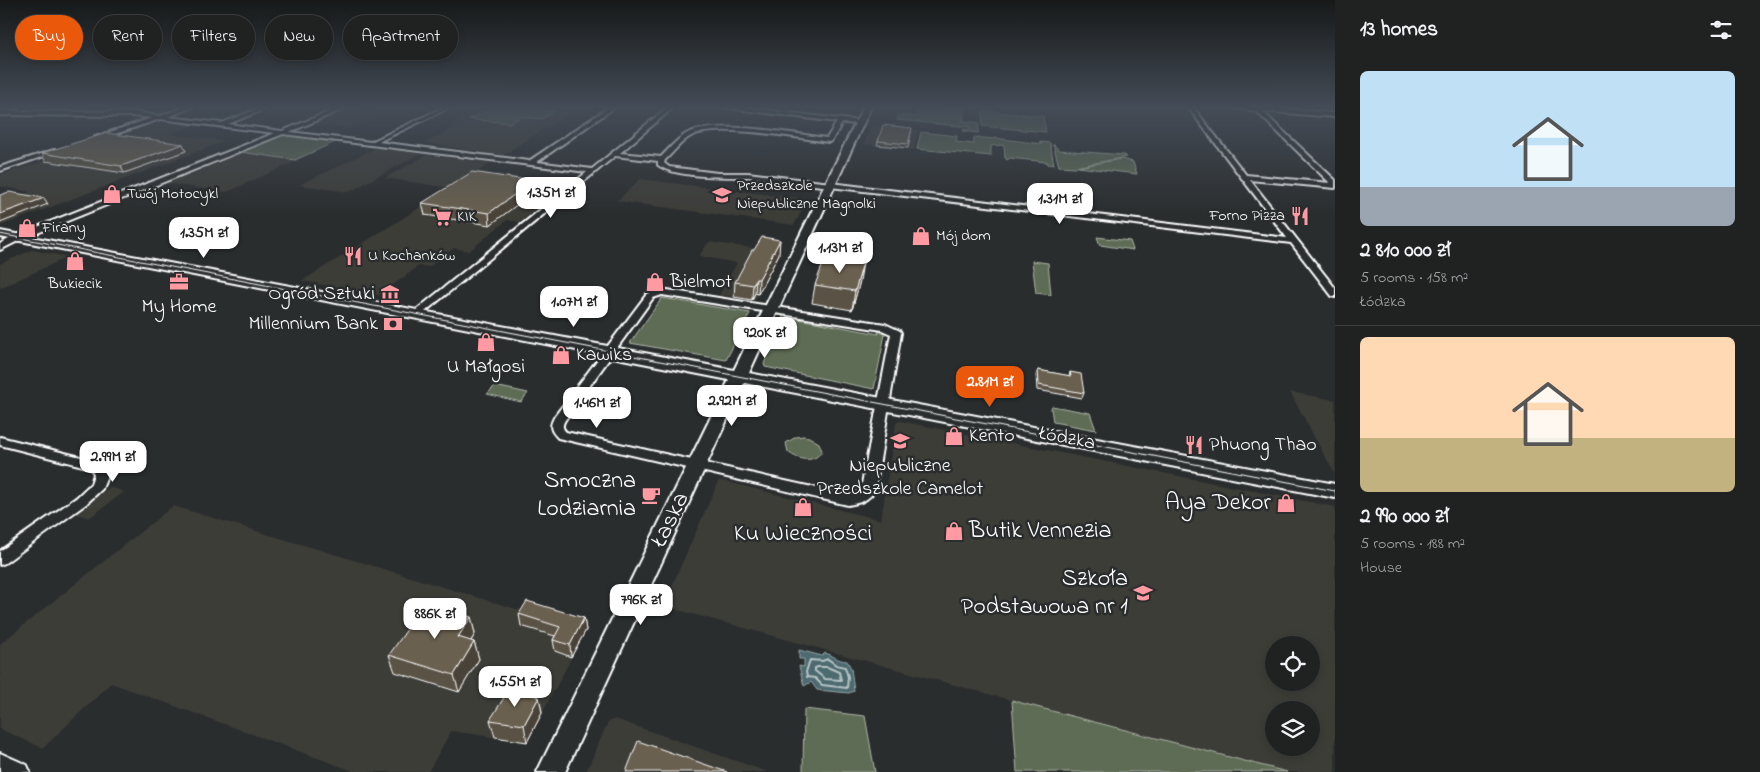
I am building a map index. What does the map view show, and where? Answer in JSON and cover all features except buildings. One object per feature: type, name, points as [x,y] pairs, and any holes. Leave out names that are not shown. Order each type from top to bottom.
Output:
[{"type":"main road","name":"Łaska","points":[[552,772],[850,143]]},
{"type":"main road","name":"Łódzka","points":[[0,234],[1335,491]]},
{"type":"street","points":[[0,247],[17,238],[257,143]]},
{"type":"street","points":[[382,143],[592,171]]},
{"type":"street","points":[[531,163],[560,143]]},
{"type":"street","points":[[418,313],[628,143]]},
{"type":"street","points":[[679,143],[662,159],[660,164],[667,169],[830,185],[1293,241]]},
{"type":"street","points":[[1218,143],[1335,294]]},
{"type":"street","points":[[1292,143],[1335,185]]},
{"type":"street","points":[[0,169],[64,148]]},
{"type":"street","points":[[614,154],[662,159]]},
{"type":"street","points":[[1244,177],[1335,185]]},
{"type":"street","points":[[670,292],[885,327],[896,333],[868,490],[864,496],[848,500],[562,434],[556,430],[559,419],[609,350],[650,296],[670,292]]},
{"type":"street","points":[[0,441],[96,466],[101,474],[97,486],[81,501],[0,558]]},
{"type":"street","points":[[0,763],[20,772]]},
{"type":"shaded area","points":[[99,143],[220,143],[3,225],[0,225],[0,203],[30,192],[0,186],[0,175]]},
{"type":"shaded area","points":[[425,143],[522,143],[503,155]]},
{"type":"shaded area","points":[[864,143],[915,143],[914,150]]},
{"type":"shaded area","points":[[376,148],[420,154],[349,192],[299,185]]},
{"type":"shaded area","points":[[241,152],[299,160],[227,192],[164,183]]},
{"type":"shaded area","points":[[427,155],[490,163],[477,172],[567,184],[520,222],[507,220],[469,251],[454,248],[429,267],[419,266],[379,295],[302,281],[451,188],[385,178]]},
{"type":"shaded area","points":[[640,179],[808,199],[794,225],[617,201]]},
{"type":"shaded area","points":[[709,242],[780,252],[755,300],[719,295],[737,263],[699,256]]},
{"type":"shaded area","points":[[32,250],[68,257],[0,288],[0,264]]},
{"type":"shaded area","points":[[1290,392],[1335,400],[1335,474],[1321,449]]},
{"type":"shaded area","points":[[900,421],[1335,507],[1335,772],[1287,772],[1025,704],[663,606],[719,480],[881,520],[896,423]]},
{"type":"shaded area","points":[[110,487],[124,492],[89,518],[74,513]]},
{"type":"shaded area","points":[[173,506],[586,630],[527,742],[451,731],[428,772],[356,772],[111,683],[43,748],[0,729],[0,644]]},
{"type":"shaded area","points":[[615,719],[768,772],[586,772],[608,722]]},
{"type":"green space","points":[[263,143],[333,143],[295,160],[241,152]]},
{"type":"green space","points":[[918,143],[1050,143],[1054,165],[1047,162],[1010,158],[1007,160],[1005,158],[1004,145],[991,146],[991,156],[917,149]]},
{"type":"green space","points":[[1053,144],[1059,150],[1124,155],[1126,157],[1075,167],[1059,166]]},
{"type":"green space","points":[[1121,159],[1133,162],[1137,174],[1078,167]]},
{"type":"green space","points":[[1097,237],[1130,241],[1133,250],[1100,245]]},
{"type":"green space","points":[[1032,261],[1048,263],[1051,295],[1036,293]]},
{"type":"green space","points":[[662,298],[750,313],[726,360],[630,343]]},
{"type":"green space","points":[[783,316],[879,334],[878,331],[885,334],[874,389],[765,367],[764,364]]},
{"type":"green space","points":[[495,386],[528,393],[521,402],[487,394]]},
{"type":"green space","points":[[1052,406],[1090,413],[1096,430],[1053,422]]},
{"type":"green space","points":[[803,436],[819,443],[822,451],[815,458],[801,459],[788,452],[786,443],[796,437]]},
{"type":"green space","points":[[1012,700],[1025,704],[1287,772],[1017,772]]},
{"type":"green space","points":[[804,709],[865,716],[875,772],[803,772]]},
{"type":"water","points":[[799,650],[822,656],[825,653],[847,661],[851,668],[854,691],[849,693],[817,690],[811,682],[804,686],[799,666],[804,667],[804,659],[799,659]]},
{"type":"tram line","points":[[0,234],[1335,491]]},
{"type":"place","name":"Twój Motocykl","points":[[112,194]]},
{"type":"place","name":"Przedszkole Niepubliczne Magnolki","points":[[722,195]]},
{"type":"place","name":"Forno Pizza","points":[[1300,216]]},
{"type":"place","name":"KIK","points":[[442,217]]},
{"type":"place","name":"Firany","points":[[27,228]]},
{"type":"place","name":"Mój dom","points":[[921,236]]},
{"type":"place","name":"U Kochanków","points":[[353,256]]},
{"type":"place","name":"Bukiecik","points":[[75,261]]},
{"type":"place","name":"My Home","points":[[179,282]]},
{"type":"place","name":"Bielmot","points":[[655,282]]},
{"type":"place","name":"Ogród Sztuki","points":[[390,294]]},
{"type":"place","name":"Millennium Bank","points":[[393,324]]},
{"type":"place","name":"U Małgosi","points":[[486,342]]},
{"type":"place","name":"Kawiks","points":[[561,355]]},
{"type":"place","name":"Kento","points":[[954,436]]},
{"type":"place","name":"Niepubliczne Przedszkole Camelot","points":[[900,441]]},
{"type":"place","name":"Phuong Thao","points":[[1194,445]]},
{"type":"place","name":"Smoczna Lodziarnia","points":[[651,495]]},
{"type":"place","name":"Aya Dekor","points":[[1286,503]]},
{"type":"place","name":"Ku Wieczności","points":[[803,507]]},
{"type":"place","name":"Butik Vennezia","points":[[954,531]]},
{"type":"place","name":"Szkoła Podstawowa nr 1","points":[[1143,593]]}]
